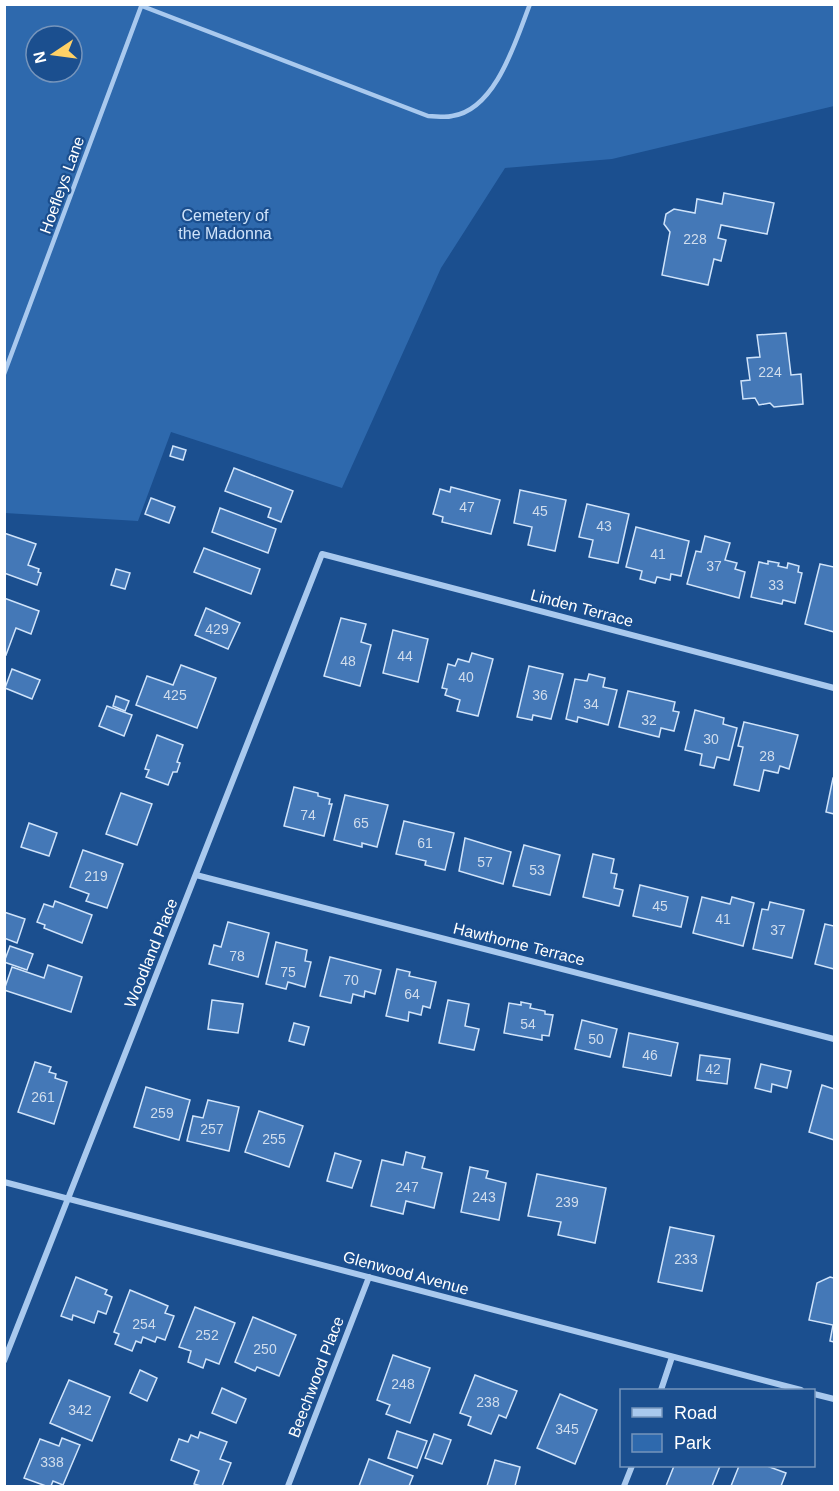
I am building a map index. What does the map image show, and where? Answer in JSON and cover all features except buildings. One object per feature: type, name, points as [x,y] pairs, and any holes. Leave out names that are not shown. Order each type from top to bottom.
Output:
[{"type":"street","name":"Linden Terrace","points":[[322,554],[834,688]]},
{"type":"street","name":"Woodland Place","points":[[4,1361],[322,554]]},
{"type":"street","name":"Hawthorne Terrace","points":[[196,874],[834,1039]]},
{"type":"street","name":"Glenwood Avenue","points":[[4,1182],[797,1389]]},
{"type":"street","name":"Beechwood Place","points":[[288,1486],[369,1277]]},
{"type":"street","points":[[661,1389],[672,1357]]},
{"type":"street","points":[[815,1394],[834,1399]]},
{"type":"street","points":[[624,1486],[632,1467]]},
{"type":"lane","points":[[142,5],[428,116],[453,117],[472,109],[486,96],[504,69],[530,4]]},
{"type":"lane","name":"Hoefleys Lane","points":[[4,374],[142,5]]},
{"type":"green space","name":"Cemetery of the Madonna","points":[[4,5],[834,5],[834,106],[612,159],[505,168],[441,268],[342,488],[171,432],[138,521],[5,513]]}]
